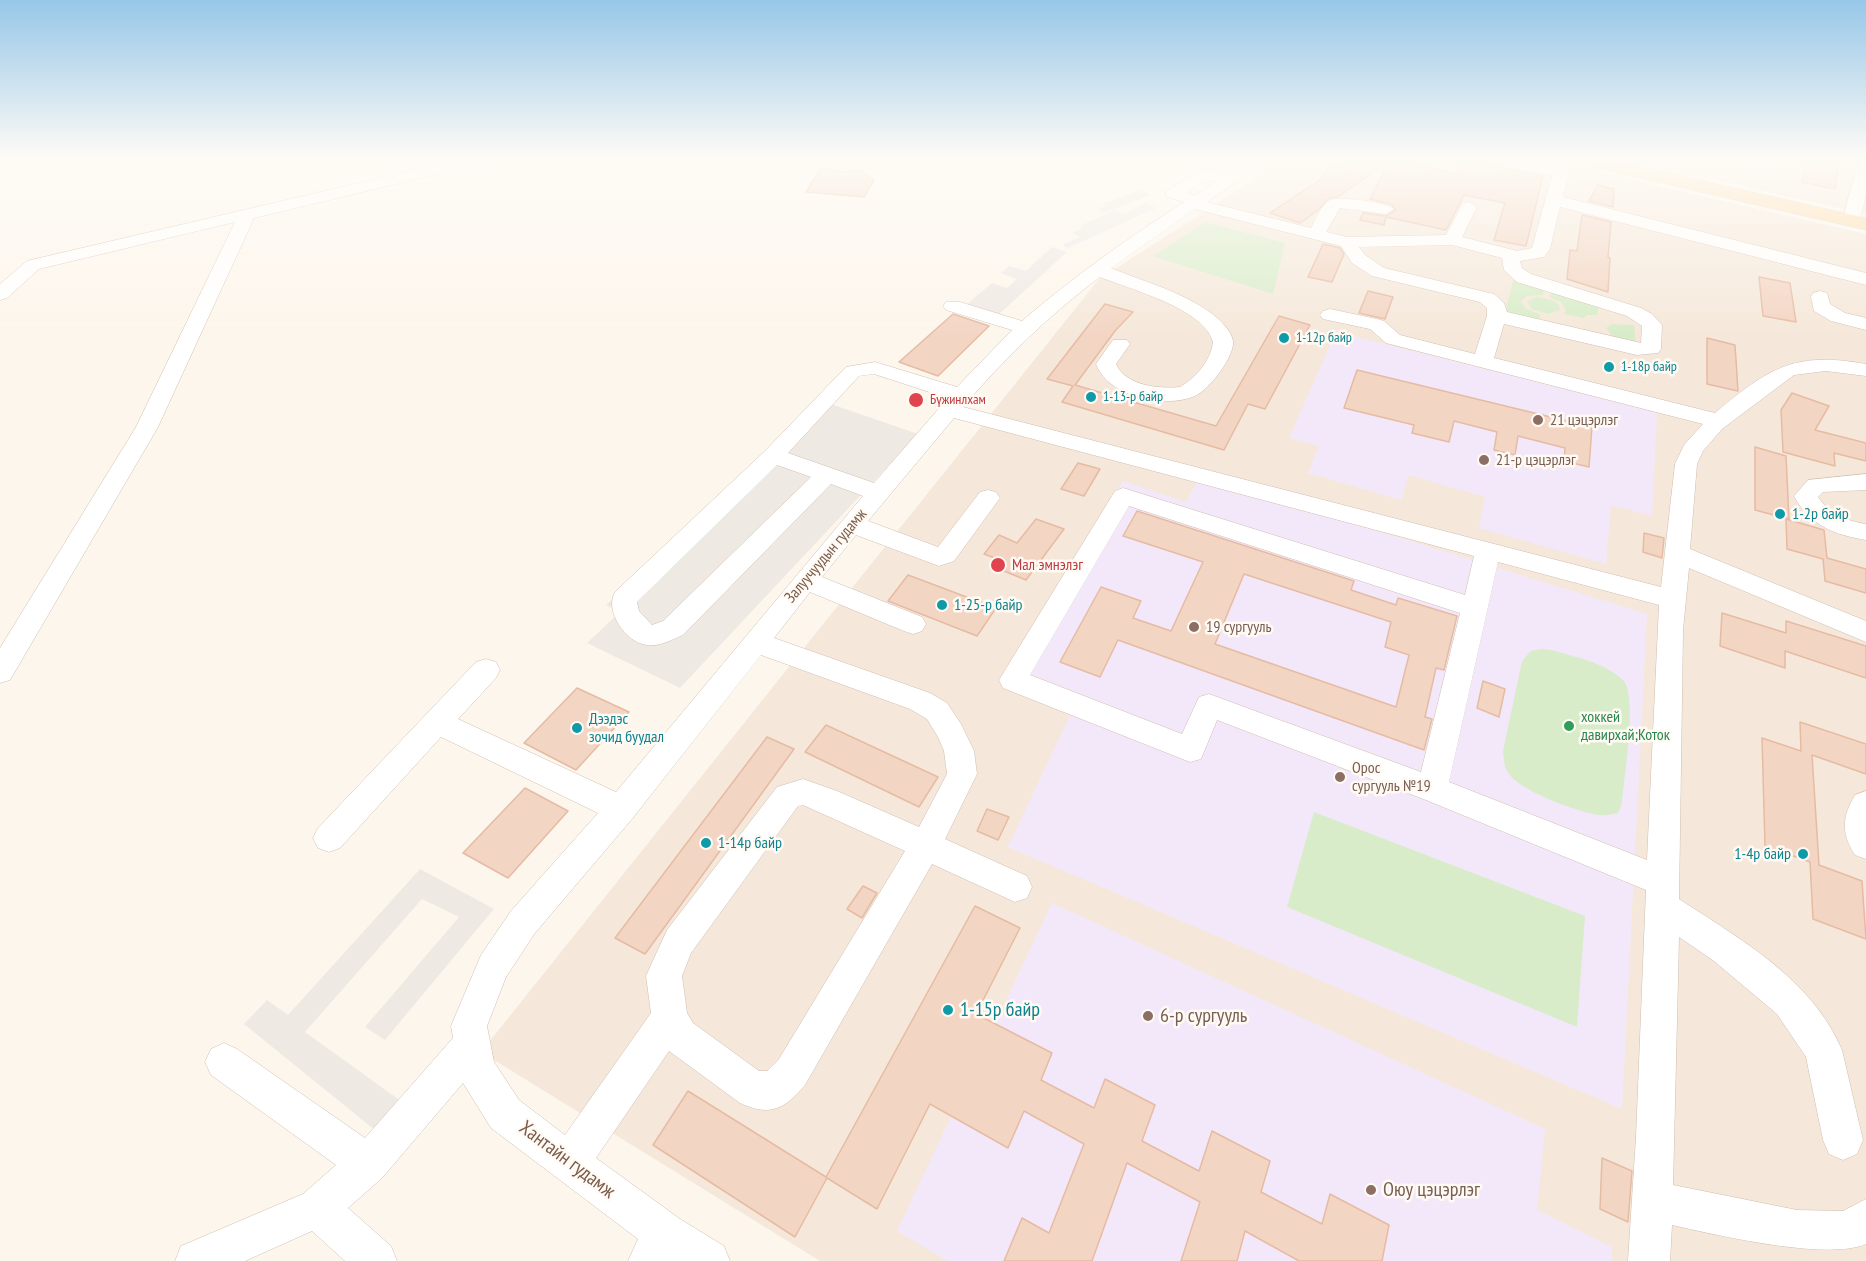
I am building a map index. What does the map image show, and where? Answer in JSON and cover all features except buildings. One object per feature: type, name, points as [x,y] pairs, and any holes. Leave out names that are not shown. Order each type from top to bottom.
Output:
[{"type":"street","points":[[0,294],[33,265],[231,219]]},
{"type":"street","points":[[0,672],[147,427],[245,219]]},
{"type":"street","name":"Залуучуудын гудамж","points":[[196,1261],[317,1208],[368,1164],[471,1035],[493,967],[523,922],[621,809],[851,524],[986,368],[1025,328],[1066,292],[1170,219]]},
{"type":"street","points":[[1257,219],[1347,242],[1452,240],[1510,255],[1525,256],[1538,253],[1548,219]]},
{"type":"street","points":[[1316,234],[1324,219]]},
{"type":"street","points":[[1452,240],[1463,219]]},
{"type":"street","points":[[1628,219],[1866,279]]},
{"type":"street","points":[[1347,242],[1358,259],[1378,272],[1487,298],[1497,307],[1497,316],[1483,361]]},
{"type":"street","points":[[1497,316],[1637,349],[1651,349],[1652,325],[1646,318],[1634,312],[1524,278],[1513,270],[1510,255]]},
{"type":"street","points":[[1098,269],[1192,309],[1213,325],[1223,342],[1222,349],[1200,384],[1179,394],[1152,392],[1134,387],[1112,376],[1106,364],[1120,344]]},
{"type":"street","points":[[1820,297],[1821,307],[1826,313],[1866,324]]},
{"type":"street","points":[[953,306],[1025,328]]},
{"type":"street","points":[[1330,315],[1377,325],[1393,339],[1719,421]]},
{"type":"street","points":[[1649,1261],[1653,1201],[1672,599],[1686,464],[1689,454],[1719,421],[1787,371],[1796,367],[1828,365],[1866,370]]},
{"type":"street","points":[[827,475],[673,628],[657,635],[646,635],[630,620],[623,608],[624,599],[773,456],[853,371],[875,368],[957,404],[1488,551],[1672,599]]},
{"type":"street","points":[[773,456],[879,493]]},
{"type":"street","points":[[1866,482],[1816,486],[1806,496],[1809,504],[1827,520],[1866,532]]},
{"type":"street","points":[[1474,608],[1123,496],[1013,680],[1190,750],[1209,705],[1432,789],[1663,894],[1726,950],[1790,1001],[1823,1050],[1843,1140]]},
{"type":"street","points":[[851,524],[939,557],[945,555],[988,498]]},
{"type":"street","points":[[1432,789],[1488,551]]},
{"type":"street","points":[[1678,554],[1866,632]]},
{"type":"street","points":[[805,580],[913,624]]},
{"type":"street","points":[[756,642],[920,701],[937,711],[951,732],[959,751],[962,774],[926,845],[792,1072],[774,1090],[753,1090],[680,1036],[670,1018],[664,976],[679,942],[788,796],[803,792],[811,795],[926,845],[1015,886]]},
{"type":"street","points":[[329,838],[486,670]]},
{"type":"street","points":[[437,722],[621,809]]},
{"type":"street","points":[[1866,804],[1858,818],[1860,834],[1866,845]]},
{"type":"street","points":[[571,1162],[594,1125],[670,1018]]},
{"type":"street","name":"Хантайн гудамж","points":[[471,1035],[476,1069],[505,1114],[571,1162],[657,1247],[709,1261]]},
{"type":"street","points":[[224,1062],[368,1164]]},
{"type":"street","points":[[1653,1201],[1797,1231],[1848,1232],[1866,1220]]},
{"type":"street","points":[[317,1208],[376,1261]]},
{"type":"shaded area","points":[[1096,219],[1132,219],[1068,248],[1062,245],[1080,237],[1072,233],[1083,228],[1080,226]]},
{"type":"shaded area","points":[[1193,219],[1800,219],[1866,234],[1866,1261],[820,1261],[481,1052],[1099,279]]},
{"type":"shaded area","points":[[1052,247],[1067,252],[998,315],[966,305],[992,283],[1007,288],[1017,279],[1001,273],[1009,266],[1026,271]]},
{"type":"shaded area","name":"21-р цэцэрлэг","points":[[1336,332],[1657,411],[1652,516],[1611,505],[1606,564],[1479,528],[1485,497],[1409,475],[1401,500],[1308,473],[1319,446],[1289,438]]},
{"type":"shaded area","points":[[825,402],[918,434],[680,688],[587,643],[620,612],[606,605]]},
{"type":"shaded area","name":"Орос сургууль №19","points":[[1200,476],[1647,614],[1622,1109],[1008,847],[1073,709],[1002,682],[1123,481],[1186,502]]},
{"type":"shaded area","points":[[420,869],[494,909],[385,1040],[365,1027],[459,917],[422,899],[305,1032],[405,1104],[381,1135],[244,1024],[267,1000],[288,1015]]},
{"type":"shaded area","name":"6-р сургууль","points":[[1052,903],[1545,1129],[1537,1210],[1612,1247],[1612,1261],[948,1261],[897,1231]]},
{"type":"green space","points":[[1205,222],[1285,243],[1273,294],[1153,256]]},
{"type":"green space","points":[[1514,278],[1544,290],[1543,295],[1527,296],[1521,301],[1525,308],[1540,315],[1539,323],[1505,312]]},
{"type":"green space","points":[[1552,292],[1599,306],[1597,315],[1587,315],[1584,318],[1564,314],[1566,310],[1561,302],[1549,297]]},
{"type":"green space","points":[[1537,297],[1552,300],[1559,305],[1560,310],[1548,314],[1532,309],[1527,301]]},
{"type":"green space","points":[[1612,324],[1634,325],[1636,344],[1615,339],[1606,328]]},
{"type":"green space","name":"хоккей давирхай;Коток","points":[[1542,649],[1598,664],[1623,680],[1627,688],[1629,738],[1622,803],[1618,813],[1599,815],[1551,800],[1526,788],[1516,781],[1506,769],[1503,751],[1522,661],[1531,651]]},
{"type":"green space","points":[[1314,812],[1585,916],[1577,1027],[1287,907]]},
{"type":"place","name":"1-12р байр","points":[[1284,338]]},
{"type":"place","name":"1-18р байр","points":[[1609,367]]},
{"type":"place","name":"1-13-р байр","points":[[1091,397]]},
{"type":"place","name":"Бүжинлхам","points":[[916,400]]},
{"type":"place","name":"21 цэцэрлэг","points":[[1538,420]]},
{"type":"place","name":"21-р цэцэрлэг","points":[[1484,460]]},
{"type":"place","name":"1-2р байр","points":[[1780,514]]},
{"type":"place","name":"Мал эмнэлэг","points":[[998,565]]},
{"type":"place","name":"1-25-р байр","points":[[942,605]]},
{"type":"place","name":"19 сургууль","points":[[1194,627]]},
{"type":"place","name":"хоккей давирхай;Коток","points":[[1569,726]]},
{"type":"place","name":"Дээдэс зочид буудал","points":[[577,728]]},
{"type":"place","name":"Орос сургууль №19","points":[[1340,777]]},
{"type":"place","name":"1-14р байр","points":[[706,843]]},
{"type":"place","name":"1-4р байр","points":[[1803,854]]},
{"type":"place","name":"1-15р байр","points":[[948,1010]]},
{"type":"place","name":"6-р сургууль","points":[[1148,1016]]},
{"type":"place","name":"Оюу цэцэрлэг","points":[[1371,1190]]}]
